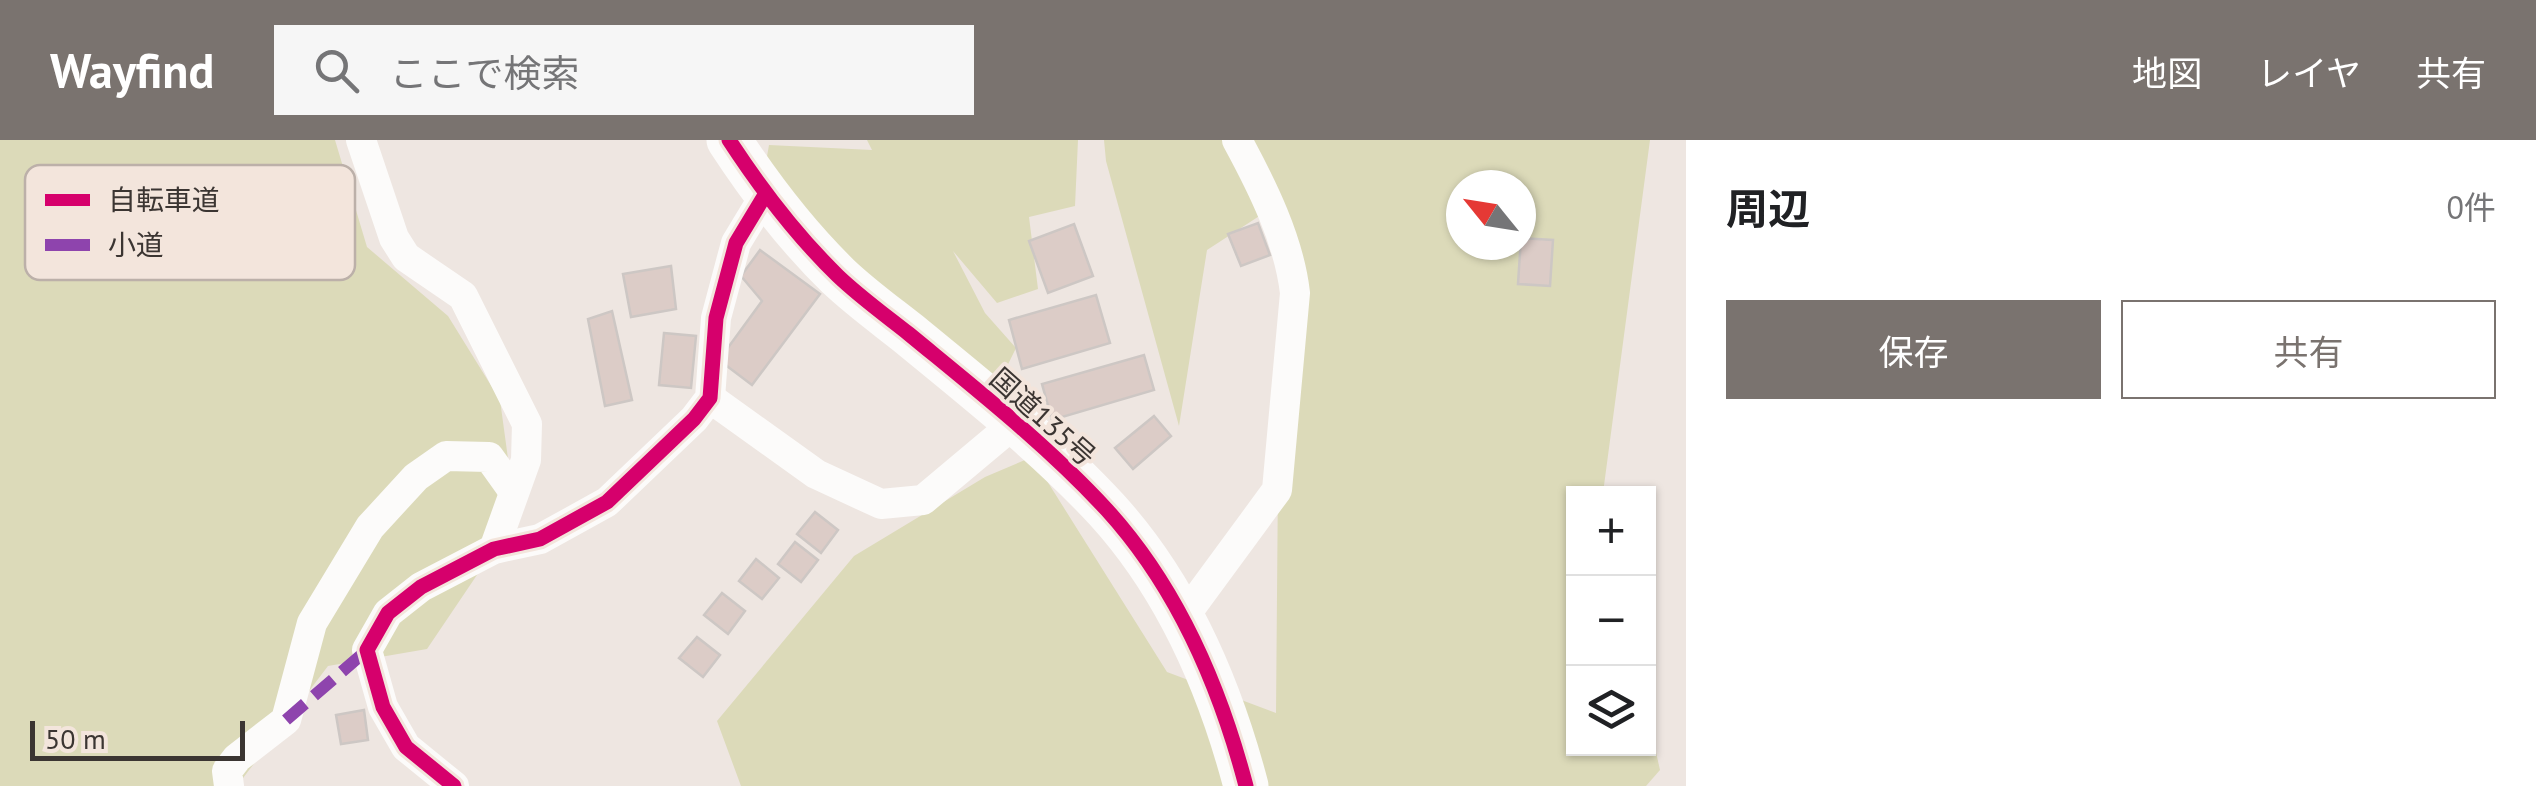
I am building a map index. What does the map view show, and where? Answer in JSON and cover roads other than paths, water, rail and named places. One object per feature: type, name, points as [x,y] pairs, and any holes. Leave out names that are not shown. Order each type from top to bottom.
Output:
[{"type":"highway","name":"国道135号","points":[[729,140],[766,195],[838,276],[1016,422],[1108,511],[1149,564],[1183,618],[1214,689],[1246,786]]},
{"type":"street","points":[[361,140],[394,238],[406,257],[462,296],[527,424],[526,460],[494,550]]},
{"type":"street","points":[[1183,618],[1277,490],[1294,283],[1261,186],[1237,140]]},
{"type":"street","points":[[454,786],[406,747],[383,707],[367,650],[388,613],[421,587],[494,550],[540,539],[607,502],[694,419],[710,398],[716,318],[736,244],[766,195]]},
{"type":"street","points":[[710,398],[816,474],[881,504],[922,500],[1016,422]]},
{"type":"street","points":[[229,786],[227,771],[237,758],[286,720],[312,623],[370,527],[416,477],[446,456],[489,457],[514,492]]}]
